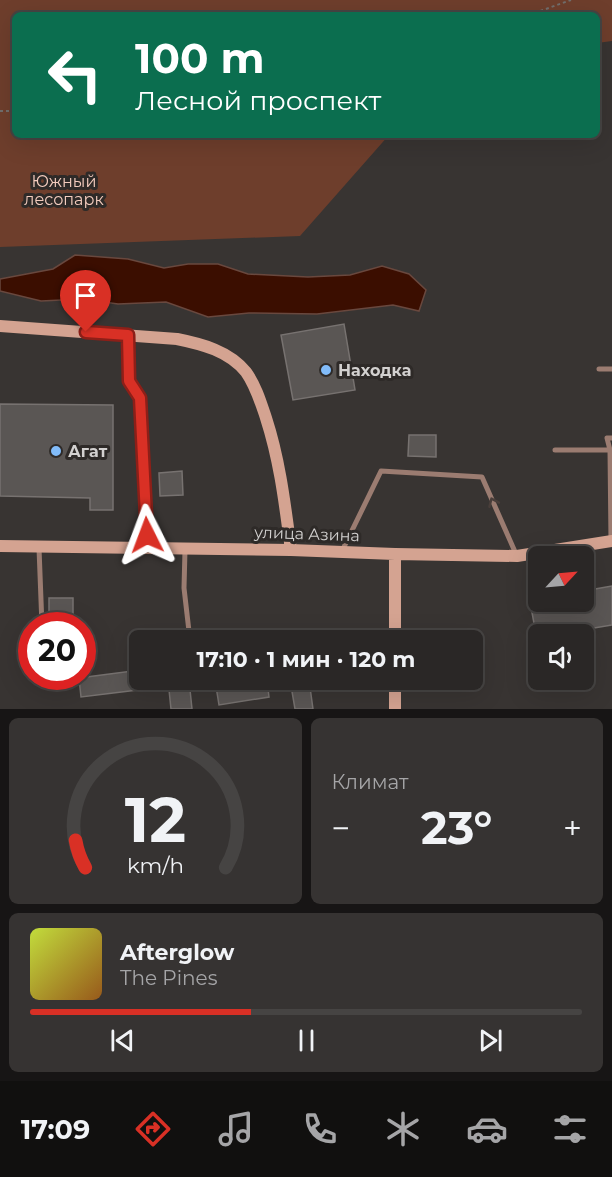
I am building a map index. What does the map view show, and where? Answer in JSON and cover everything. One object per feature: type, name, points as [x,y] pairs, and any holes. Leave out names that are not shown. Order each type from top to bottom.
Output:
[{"type":"main road","points":[[0,326],[177,339],[203,344],[225,355],[245,372],[259,395],[282,480],[291,550]]},
{"type":"main road","name":"улица Азина","points":[[0,546],[517,556],[611,541]]},
{"type":"main road","points":[[395,630],[396,554]]},
{"type":"main road","points":[[395,690],[395,709]]},
{"type":"lane","points":[[128,335],[129,381],[140,398],[148,548]]},
{"type":"lane","points":[[599,369],[612,369]]},
{"type":"lane","points":[[611,541],[610,450],[607,438],[612,438]]},
{"type":"lane","points":[[555,450],[610,450]]},
{"type":"lane","points":[[342,551],[381,471],[482,477],[517,556]]},
{"type":"lane","points":[[39,546],[41,612]]},
{"type":"lane","points":[[186,549],[184,588],[189,630]]},
{"type":"path","points":[[537,12],[571,0]]},
{"type":"green space","name":"Южный лесопарк","points":[[0,0],[612,0],[612,41],[600,43],[600,12],[12,12],[12,138],[386,138],[300,236],[0,247]]},
{"type":"shaded area","points":[[75,255],[128,259],[164,268],[188,264],[218,264],[248,274],[308,277],[350,275],[382,266],[409,274],[426,290],[419,311],[393,305],[317,314],[249,313],[208,317],[166,302],[118,304],[83,299],[41,301],[0,291],[0,279],[53,269]]},
{"type":"building","points":[[344,324],[355,390],[293,400],[281,335]]},
{"type":"building","name":"Агат","points":[[0,404],[113,405],[113,510],[90,510],[90,498],[0,496]]},
{"type":"building","points":[[409,435],[436,435],[436,457],[408,456]]},
{"type":"building","points":[[182,471],[183,495],[160,496],[159,473]]},
{"type":"building","points":[[612,586],[612,625],[594,628],[594,624],[534,624],[532,612],[594,612],[594,589]]},
{"type":"building","points":[[49,598],[73,598],[73,612],[49,612]]},
{"type":"building","points":[[129,671],[129,690],[138,690],[81,697],[80,690],[96,690],[96,676]]},
{"type":"building","points":[[169,690],[190,690],[192,709],[171,709]]},
{"type":"building","points":[[217,690],[268,690],[269,697],[219,705]]},
{"type":"building","points":[[292,690],[310,690],[313,709],[295,709]]},
{"type":"place","name":"Находка","points":[[326,370]]},
{"type":"place","name":"Агат","points":[[56,451]]},
{"type":"route","points":[[86,332],[128,335],[129,381],[140,398],[147,535]]}]
